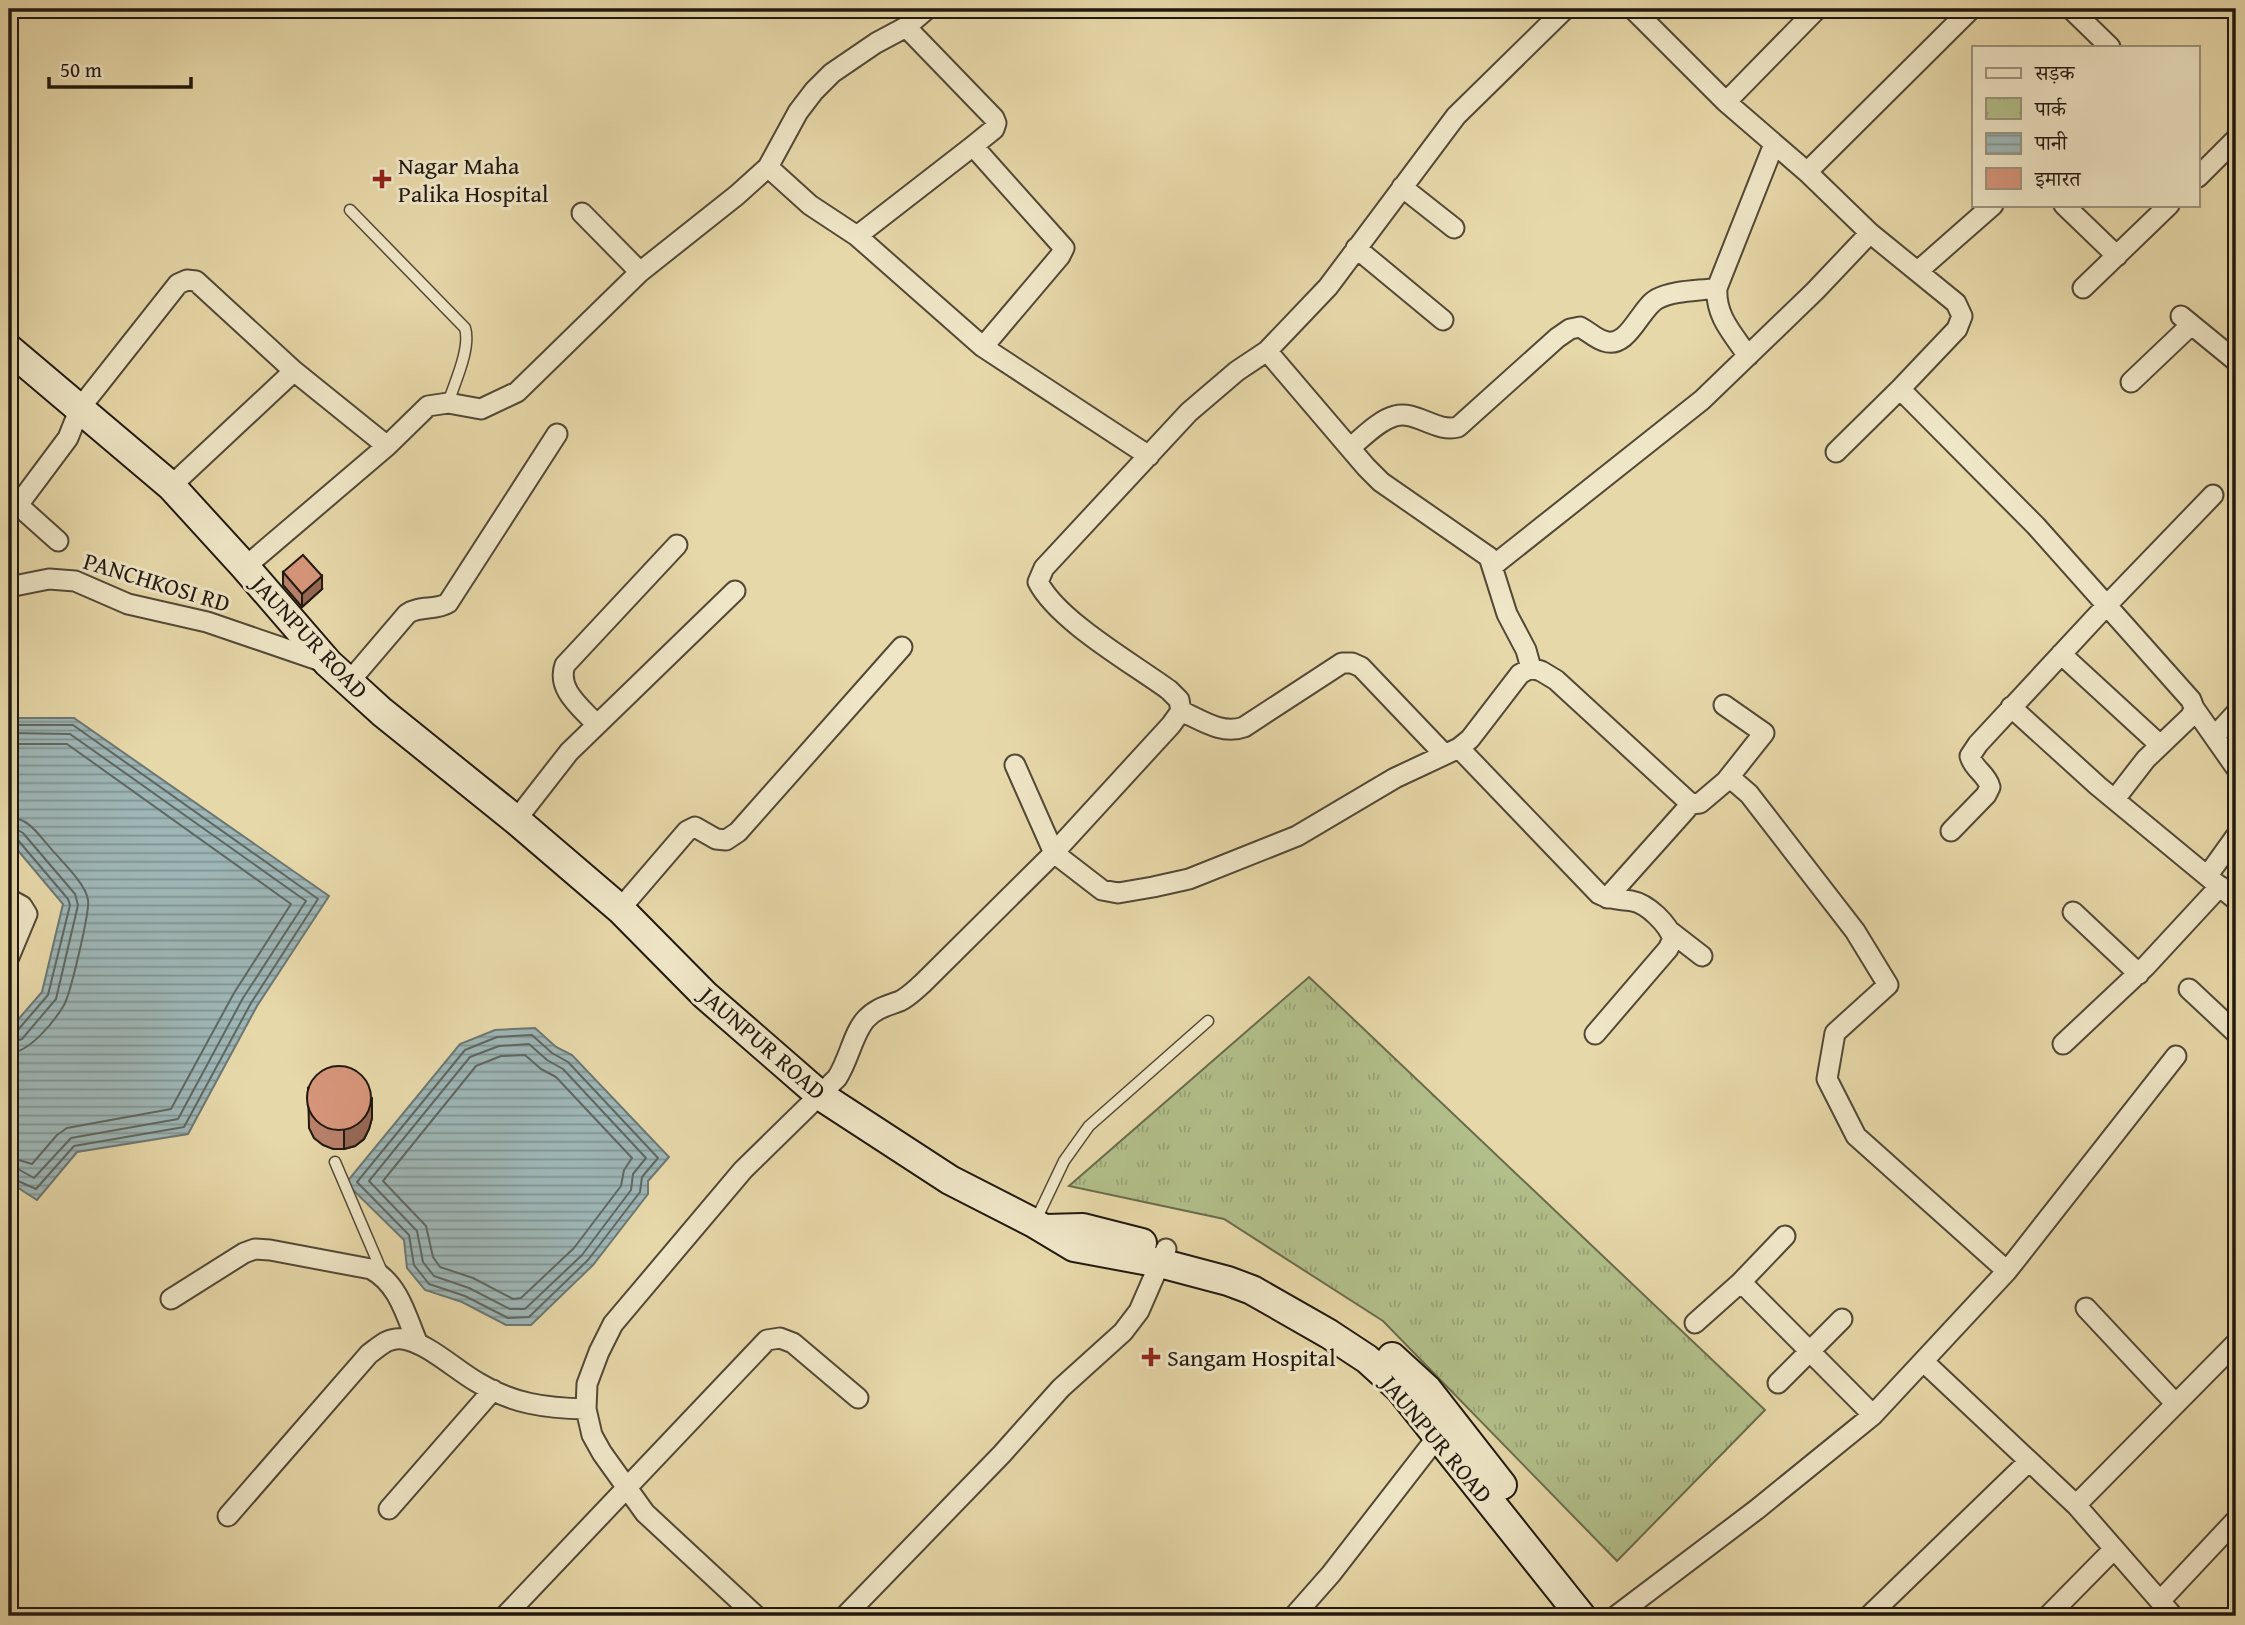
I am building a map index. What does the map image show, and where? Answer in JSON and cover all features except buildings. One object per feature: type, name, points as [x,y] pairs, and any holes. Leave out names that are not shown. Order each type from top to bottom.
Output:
[{"type":"street","points":[[245,567],[387,446],[428,406],[448,403],[481,409],[517,392],[640,272],[768,167],[798,112],[832,73],[864,50],[906,27],[927,9]]},
{"type":"street","points":[[1181,711],[1178,700],[1169,690],[1064,615],[1045,597],[1038,583],[1044,568],[1202,400],[1267,351],[1328,287],[1456,117],[1565,9]]},
{"type":"street","points":[[1726,102],[1817,9]]},
{"type":"street","points":[[1807,172],[1971,9]]},
{"type":"street","points":[[2071,9],[2109,46]]},
{"type":"street","points":[[1645,13],[1726,102],[1807,172],[1870,233],[1956,303],[1962,316],[1957,329],[1836,452]]},
{"type":"street","points":[[857,236],[973,146],[994,129],[996,124],[994,118],[906,27]]},
{"type":"street","points":[[2200,175],[2236,139]]},
{"type":"street","points":[[1748,356],[1720,316],[1716,303],[1717,288],[1774,144]]},
{"type":"street","points":[[973,146],[1064,248],[984,347]]},
{"type":"street","points":[[768,167],[810,205],[857,236],[984,347],[1149,456]]},
{"type":"street","points":[[1402,187],[1454,228]]},
{"type":"street","points":[[1918,271],[1992,206]]},
{"type":"street","points":[[2065,206],[2117,256]]},
{"type":"street","points":[[2083,288],[2166,206]]},
{"type":"street","points":[[582,213],[640,272]]},
{"type":"street","points":[[1494,565],[1702,400],[1870,233]]},
{"type":"street","points":[[1356,248],[1443,320]]},
{"type":"street","points":[[58,541],[13,501],[68,438],[80,408],[178,284],[187,280],[197,281],[294,371],[387,446]]},
{"type":"street","points":[[1350,448],[1389,418],[1397,415],[1448,430],[1458,427],[1570,329],[1580,327],[1604,341],[1616,342],[1625,336],[1657,299],[1717,288]]},
{"type":"street","points":[[2132,382],[2186,320],[2234,354]]},
{"type":"street","name":"JAUNPUR ROAD","points":[[9,349],[171,486],[338,673],[620,909],[705,995],[821,1096],[950,1180],[1040,1226]]},
{"type":"street","points":[[1267,351],[1366,467],[1398,496],[1483,551],[1494,565],[1507,614],[1526,650],[1531,668]]},
{"type":"street","points":[[171,486],[294,371]]},
{"type":"street","points":[[1900,389],[2036,526],[2191,700],[2236,768]]},
{"type":"street","points":[[338,673],[407,614],[414,610],[436,609],[448,603],[557,434]]},
{"type":"street","points":[[1951,831],[1990,787],[1989,780],[1971,762],[1970,756],[2011,707],[2213,495]]},
{"type":"street","points":[[597,725],[563,687],[561,676],[565,666],[677,545]]},
{"type":"street","name":"PANCHKOSI RD","points":[[9,589],[49,579],[75,581],[128,604],[207,622],[338,673]]},
{"type":"street","points":[[516,820],[553,771],[735,591]]},
{"type":"street","points":[[620,909],[687,831],[695,827],[716,839],[726,840],[738,832],[902,647]]},
{"type":"street","points":[[2061,654],[2160,745]]},
{"type":"street","points":[[1181,711],[1223,730],[1234,731],[1342,663],[1361,667],[1599,894],[1607,898],[1640,903],[1702,956]]},
{"type":"street","points":[[1015,765],[1054,853],[1102,890],[1118,893],[1189,879],[1297,836],[1395,778],[1470,739],[1520,674],[1531,668],[1556,681],[1691,804]]},
{"type":"street","points":[[1607,898],[1691,804],[1700,803],[1726,781],[1764,733],[1724,705]]},
{"type":"street","points":[[2011,707],[2115,799],[2236,900]]},
{"type":"street","points":[[2115,799],[2146,760],[2191,716],[2194,708]]},
{"type":"street","points":[[756,1616],[645,1513],[602,1453],[592,1435],[586,1409],[587,1384],[599,1352],[614,1325],[743,1170],[821,1096],[846,1064],[865,1019],[877,1009],[903,1000],[922,984],[1054,853],[1181,711]]},
{"type":"street","points":[[2215,736],[2236,713]]},
{"type":"street","points":[[1726,781],[1734,781],[1749,794],[1855,931],[1888,985],[1835,1033],[1827,1079],[1856,1136],[2007,1270]]},
{"type":"street","points":[[2063,1044],[2139,974],[2214,881],[2236,836]]},
{"type":"street","points":[[9,899],[22,906],[27,915],[9,957]]},
{"type":"street","points":[[2073,912],[2139,974]]},
{"type":"street","points":[[1595,1034],[1668,949],[1673,939],[1671,932]]},
{"type":"street","points":[[2189,989],[2236,1032]]},
{"type":"street","points":[[1616,1616],[1756,1510],[1873,1415],[2007,1270],[2176,1056]]},
{"type":"street","points":[[1040,1226],[1083,1228],[1163,1256],[1227,1262],[1250,1270],[1341,1319],[1383,1349],[1427,1389],[1462,1431],[1600,1616]]},
{"type":"street","points":[[1695,1323],[1741,1282],[1785,1236]]},
{"type":"street","points":[[171,1299],[244,1253],[255,1249],[370,1269],[384,1276],[395,1289],[418,1344]]},
{"type":"street","points":[[845,1616],[1002,1454],[1061,1388],[1123,1332],[1139,1311],[1163,1256]]},
{"type":"street","name":"JAUNPUR ROAD","points":[[1163,1256],[1252,1290],[1367,1359],[1400,1389],[1581,1616]]},
{"type":"street","points":[[1741,1282],[1873,1415]]},
{"type":"street","points":[[2086,1308],[2175,1403]]},
{"type":"street","points":[[1778,1383],[1842,1319]]},
{"type":"street","points":[[505,1616],[766,1340],[780,1338],[793,1343],[858,1398]]},
{"type":"street","points":[[228,1516],[369,1354],[387,1340],[402,1339],[418,1344],[480,1384],[511,1398],[544,1408],[586,1409]]},
{"type":"street","points":[[2076,1505],[2236,1343]]},
{"type":"street","points":[[1924,1362],[2076,1505],[2173,1616]]},
{"type":"street","points":[[389,1509],[493,1390]]},
{"type":"street","points":[[1294,1616],[1438,1436]]},
{"type":"street","points":[[1869,1616],[2028,1462]]},
{"type":"street","points":[[2160,1601],[2236,1520]]},
{"type":"street","points":[[2048,1616],[2114,1549]]},
{"type":"lane","points":[[350,210],[465,328],[468,337],[466,347],[448,403]]},
{"type":"lane","points":[[1040,1226],[1064,1161],[1089,1126],[1208,1021]]},
{"type":"lane","points":[[335,1162],[384,1276]]},
{"type":"green space","points":[[1309,977],[1765,1410],[1617,1561],[1383,1321],[1224,1219],[1069,1186]]},
{"type":"water","points":[[9,718],[74,718],[329,896],[257,1006],[188,1134],[77,1152],[37,1200],[9,1182],[9,1030],[42,992],[63,904],[9,840]]},
{"type":"water","points":[[535,1028],[556,1047],[572,1055],[669,1157],[648,1181],[648,1194],[593,1265],[531,1325],[506,1325],[462,1302],[425,1290],[407,1268],[404,1240],[346,1183],[460,1044],[495,1030]]},
{"type":"place","name":"Nagar Maha Palika Hospital","points":[[382,179]]},
{"type":"place","name":"Sangam Hospital","points":[[1151,1357]]}]
